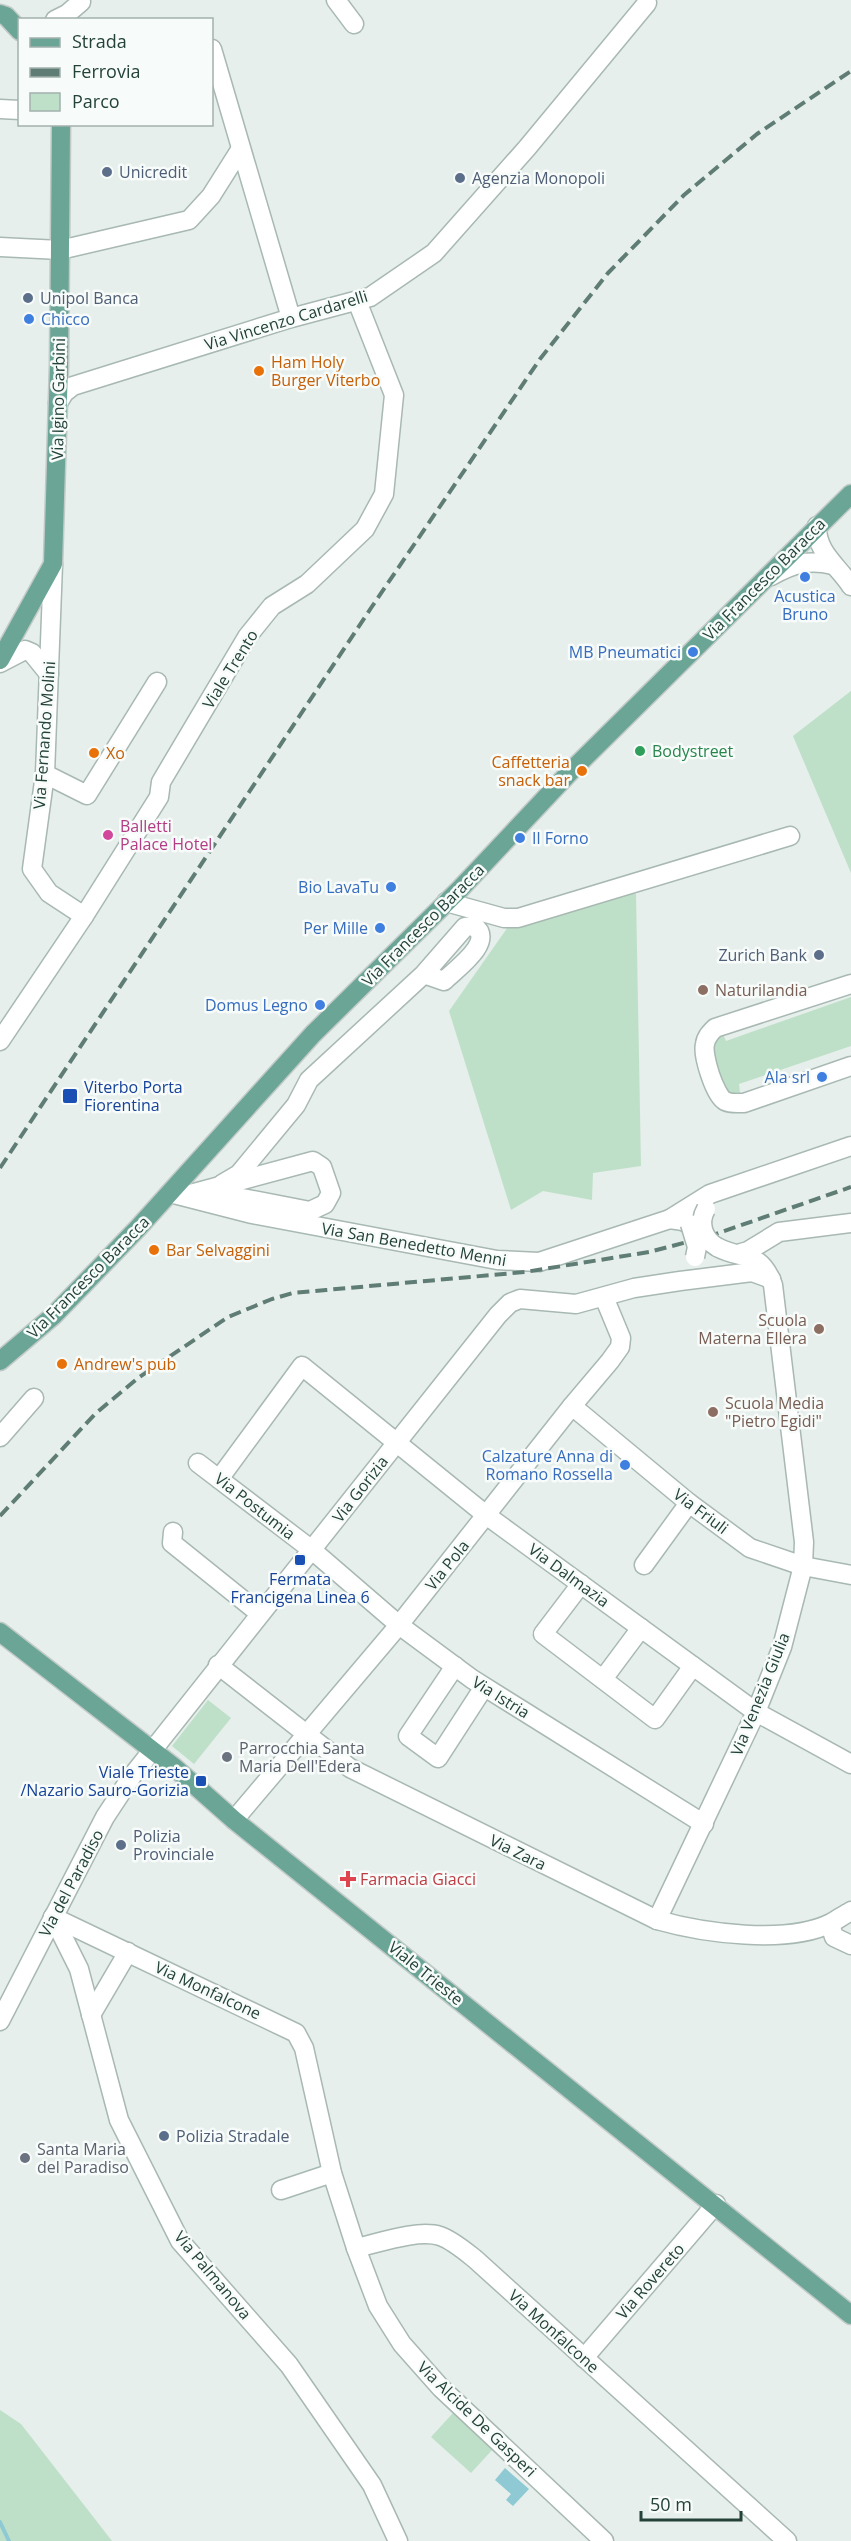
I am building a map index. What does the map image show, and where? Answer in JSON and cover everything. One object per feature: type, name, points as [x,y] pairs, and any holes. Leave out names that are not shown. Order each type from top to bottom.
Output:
[{"type":"main road","points":[[9,17],[18,29]]},
{"type":"main road","name":"Via Igino Garbini","points":[[0,662],[54,564],[62,127]]},
{"type":"main road","name":"Via Francesco Baracca","points":[[0,1361],[53,1316],[176,1194],[313,1034],[446,902],[569,773],[817,525],[851,494]]},
{"type":"main road","name":"Viale Trieste","points":[[0,1632],[152,1751],[234,1820],[716,2204],[851,2315]]},
{"type":"street","points":[[336,0],[354,24]]},
{"type":"street","name":"Via Vincenzo Cardarelli","points":[[58,403],[64,393],[73,386],[291,318],[370,297],[434,253],[527,148],[647,3]]},
{"type":"street","points":[[59,18],[80,7]]},
{"type":"street","points":[[213,53],[291,318]]},
{"type":"street","points":[[0,109],[18,110]]},
{"type":"street","points":[[0,247],[60,250],[189,220],[211,196],[240,150]]},
{"type":"street","name":"Viale Trento","points":[[2,1045],[159,797],[161,783],[247,638],[272,606],[307,584],[365,529],[384,494],[394,395],[357,301]]},
{"type":"street","points":[[59,366],[69,374],[88,382]]},
{"type":"street","points":[[817,525],[820,542],[833,565],[851,586]]},
{"type":"street","points":[[762,581],[797,563],[813,561],[833,565]]},
{"type":"street","name":"Via Fernando Molini","points":[[54,564],[45,774],[32,869],[49,893],[84,916]]},
{"type":"street","points":[[0,662],[25,650],[32,653],[49,674]]},
{"type":"street","points":[[45,774],[87,795],[156,682]]},
{"type":"street","points":[[446,902],[504,918],[519,918],[790,836]]},
{"type":"street","points":[[176,1194],[205,1191],[239,1174],[296,1105],[309,1080],[424,974]]},
{"type":"street","points":[[851,984],[715,1028],[707,1035],[704,1046],[704,1056],[718,1095],[724,1101],[733,1103],[744,1103],[851,1066]]},
{"type":"street","name":"Via San Benedetto Menni","points":[[176,1194],[264,1216],[497,1260],[526,1263],[563,1256],[670,1219],[700,1207],[732,1188],[851,1146]]},
{"type":"street","points":[[205,1191],[310,1211],[325,1204],[331,1193],[322,1167],[313,1161],[222,1184]]},
{"type":"street","points":[[700,1207],[690,1213],[697,1228],[709,1242],[726,1252],[741,1253],[761,1263],[771,1279]]},
{"type":"street","points":[[670,1219],[697,1228]]},
{"type":"street","points":[[741,1253],[779,1232],[851,1223]]},
{"type":"street","points":[[680,1281],[689,1270],[695,1257],[697,1228]]},
{"type":"street","name":"Via Gorizia","points":[[152,1751],[259,1613],[510,1303],[529,1298],[549,1303],[576,1304],[634,1288],[752,1272],[771,1279]]},
{"type":"street","name":"Via Venezia Giulia","points":[[657,1920],[756,1712],[782,1647],[803,1566],[804,1542],[771,1279]]},
{"type":"street","name":"Via Pola","points":[[234,1820],[399,1624],[620,1347],[619,1327],[604,1297]]},
{"type":"street","name":"Via Dalmazia","points":[[219,1479],[302,1366],[486,1515],[756,1712],[851,1764]]},
{"type":"street","points":[[0,1437],[34,1398]]},
{"type":"street","name":"Via Friuli","points":[[572,1406],[689,1503],[750,1548],[803,1566],[851,1575]]},
{"type":"street","name":"Via Postumia","points":[[198,1463],[312,1550]]},
{"type":"street","points":[[644,1565],[689,1503]]},
{"type":"street","points":[[173,1532],[172,1543],[259,1613]]},
{"type":"street","name":"Via Istria","points":[[312,1550],[399,1624],[484,1687],[704,1824]]},
{"type":"street","points":[[580,1584],[543,1634],[655,1719],[693,1666]]},
{"type":"street","points":[[603,1679],[641,1628]]},
{"type":"street","name":"Via Zara","points":[[218,1665],[350,1768],[657,1920],[688,1929],[734,1934],[770,1934],[807,1930],[830,1924],[851,1911]]},
{"type":"street","points":[[455,1666],[408,1736],[438,1758],[484,1687]]},
{"type":"street","name":"Via del Paradiso","points":[[0,2021],[105,1817],[152,1751]]},
{"type":"street","name":"Via Monfalcone","points":[[53,1917],[296,2033],[304,2048],[332,2173],[356,2248],[422,2234],[440,2236],[475,2259],[787,2541]]},
{"type":"street","name":"Via Palmanova","points":[[53,1917],[79,1969],[119,2120],[180,2241],[289,2365],[372,2485],[398,2541]]},
{"type":"street","points":[[830,1924],[834,1937],[851,1945]]},
{"type":"street","points":[[91,2015],[128,1952]]},
{"type":"street","points":[[79,1969],[105,1989]]},
{"type":"street","points":[[281,2190],[332,2173]]},
{"type":"street","name":"Via Rovereto","points":[[584,2358],[716,2204]]},
{"type":"street","name":"Via Alcide De Gasperi","points":[[356,2248],[378,2306],[402,2344],[441,2388],[604,2541]]},
{"type":"green space","points":[[851,691],[851,873],[793,736]]},
{"type":"green space","points":[[607,893],[636,894],[641,1166],[593,1173],[592,1200],[543,1191],[511,1210],[449,1011],[510,924]]},
{"type":"green space","points":[[851,997],[851,1046],[739,1084],[740,1093],[731,1094],[723,1088],[710,1046],[715,1039],[723,1034],[726,1041]]},
{"type":"green space","points":[[208,1700],[231,1718],[194,1764],[172,1746]]},
{"type":"green space","points":[[0,2410],[21,2424],[112,2541],[0,2541]]},
{"type":"green space","points":[[453,2413],[493,2449],[471,2473],[431,2437]]},
{"type":"water","points":[[505,2468],[529,2489],[513,2506],[506,2500],[511,2494],[495,2480]]},
{"type":"waterway","points":[[0,2522],[9,2541]]},
{"type":"railway","points":[[0,1168],[371,608],[540,359],[608,273],[684,195],[757,134],[851,71]]},
{"type":"railway","points":[[0,1516],[95,1414],[138,1378],[228,1317],[272,1299],[293,1293],[525,1272],[649,1252],[710,1236],[851,1187]]},
{"type":"place","name":"Unicredit","points":[[107,172]]},
{"type":"place","name":"Agenzia Monopoli","points":[[460,178]]},
{"type":"place","name":"Unipol Banca","points":[[28,298]]},
{"type":"place","name":"Chicco","points":[[29,319]]},
{"type":"place","name":"Ham Holy Burger Viterbo","points":[[259,371]]},
{"type":"place","name":"Acustica Bruno","points":[[805,577]]},
{"type":"place","name":"MB Pneumatici","points":[[693,652]]},
{"type":"place","name":"Bodystreet","points":[[640,751]]},
{"type":"place","name":"Xo","points":[[94,753]]},
{"type":"place","name":"Caffetteria snack bar","points":[[582,771]]},
{"type":"place","name":"Balletti Palace Hotel","points":[[108,835]]},
{"type":"place","name":"Il Forno","points":[[520,838]]},
{"type":"place","name":"Bio LavaTu","points":[[391,887]]},
{"type":"place","name":"Per Mille","points":[[380,928]]},
{"type":"place","name":"Zurich Bank","points":[[819,955]]},
{"type":"place","name":"Naturilandia","points":[[703,990]]},
{"type":"place","name":"Domus Legno","points":[[320,1005]]},
{"type":"place","name":"Ala srl","points":[[822,1077]]},
{"type":"place","name":"Viterbo Porta Fiorentina","points":[[70,1096]]},
{"type":"place","name":"Bar Selvaggini","points":[[154,1250]]},
{"type":"place","name":"Scuola Materna Ellera","points":[[819,1329]]},
{"type":"place","name":"Andrew's pub","points":[[62,1364]]},
{"type":"place","name":"Scuola Media \"Pietro Egidi\"","points":[[713,1412]]},
{"type":"place","name":"Calzature Anna di Romano Rossella","points":[[625,1465]]},
{"type":"place","name":"Fermata Francigena Linea 6","points":[[300,1560]]},
{"type":"place","name":"Parrocchia Santa Maria Dell'Edera","points":[[227,1757]]},
{"type":"place","name":"Viale Trieste /Nazario Sauro-Gorizia","points":[[201,1781]]},
{"type":"place","name":"Polizia Provinciale","points":[[121,1845]]},
{"type":"place","name":"Farmacia Giacci","points":[[348,1879]]},
{"type":"place","name":"Polizia Stradale","points":[[164,2136]]},
{"type":"place","name":"Santa Maria del Paradiso","points":[[25,2158]]}]
